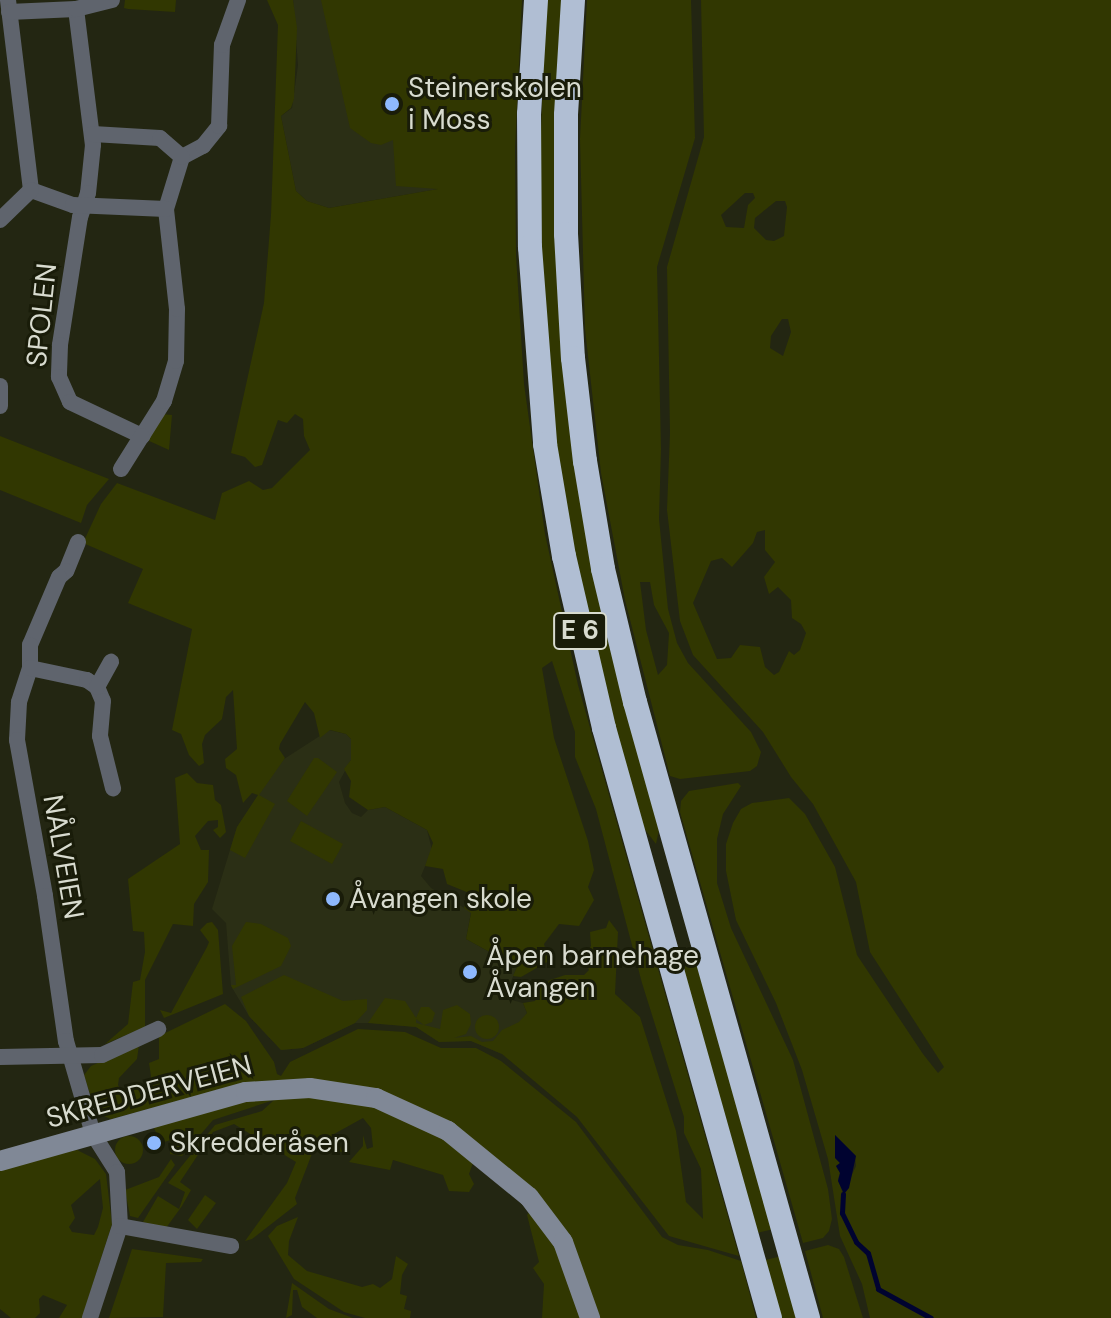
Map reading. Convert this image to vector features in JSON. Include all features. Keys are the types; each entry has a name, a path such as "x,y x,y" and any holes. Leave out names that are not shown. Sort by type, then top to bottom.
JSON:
{"highway":[{"name":"E 6","path":"536,0 529,114 530,247 545,444 564,556 604,728 770,1318"},
{"name":"E 6","path":"573,0 566,115 566,234 573,358 585,461 603,569 635,702 808,1318"}],"street":[{"path":"31,190 7,51 8,6 76,9 112,0"},
{"path":"121,469 170,386 178,344 175,273 166,209 182,157 203,146 219,126 222,45 238,0"},
{"name":"SPOLEN","path":"76,9 93,134 85,205 60,345 62,387 70,402 142,436"},
{"path":"93,134 160,138 182,157"},
{"path":"31,190 64,203 166,209"},
{"path":"0,220 31,190"},
{"path":"0,386 0,406"},
{"name":"NÅLVEIEN","path":"78,542 66,571 59,577 30,645 30,668 19,702 10,756 45,896 59,1008 70,1057 93,1134 117,1172 120,1226"},
{"path":"97,687 111,662"},
{"path":"30,668 87,680 97,687 103,701 100,736 113,788"},
{"name":"SKREDDERVEIEN","path":"70,1057 102,1055 158,1029"},
{"path":"0,1057 70,1057"},
{"name":"SKREDDERVEIEN","path":"0,1161 204,1102 269,1089 328,1089 394,1105 455,1136 529,1197 563,1242 590,1318"},
{"path":"90,1318 120,1226 231,1246"}],"shaded area":[{"name":"Steinerskolen i Moss","path":"293,0 497,0 444,188 329,208 307,201 296,191 281,116 292,108 298,65"},
{"name":"Åvangen skole","path":"329,730 346,734 351,739 351,760 339,782 345,803 352,813 361,817 368,810 385,807 427,830 432,850 421,876 431,888 471,912 466,939 517,967 504,998 523,1003 527,1013 502,1054 471,1041 439,1042 416,1027 371,1023 355,1023 303,1048 281,1050 249,1016 231,986 226,923 212,909 237,827 281,761"}],"green space":[{"path":"125,0 176,0 175,12 128,9 124,8"},
{"path":"267,0 293,0 297,28 294,99 291,108 281,116 296,191 307,201 329,208 438,189 396,186 393,140 381,145 371,143 350,128 321,0 522,0 515,148 516,255 524,384 545,534 578,685 739,1256 669,1236 577,1117 502,1054 471,1041 439,1042 416,1027 368,1023 385,998 405,1001 416,1018 421,1007 429,1007 435,1013 432,1022 424,1025 440,1029 443,1010 457,1005 470,1014 471,1024 466,1034 454,1038 471,1036 482,1042 493,1041 502,1030 519,1022 527,1013 523,1003 535,1001 540,988 550,980 565,975 584,975 589,970 584,958 591,946 590,932 606,928 609,920 618,932 615,994 640,1017 676,1131 686,1202 703,1219 701,1169 684,1133 684,1117 642,983 596,809 575,757 575,732 552,661 542,668 554,738 588,841 594,870 588,887 594,900 579,926 559,924 544,944 549,961 521,977 513,976 517,967 466,939 471,913 464,908 469,893 447,884 443,869 425,866 433,843 427,830 385,807 368,810 349,797 351,781 344,769 351,760 351,739 346,734 330,730 320,738 314,713 305,702 280,744 279,749 285,758 259,795 275,804 245,858 230,850 237,827 258,795 252,793 243,803 236,775 226,768 225,759 237,749 233,690 226,697 222,719 205,735 202,744 204,763 199,766 189,755 181,734 172,730 192,629 128,603 143,569 83,543 101,504 117,483 215,520 222,493 249,481 263,490 272,488 310,450 304,436 303,419 295,414 287,423 278,420 262,465 255,467 245,457 231,453 264,303 271,215 278,25"},
{"path":"546,0 563,0 559,318 659,830 656,844 643,827 629,783 575,562 553,422 538,209"},
{"path":"587,0 691,0 695,138 657,267 661,449 659,519 668,609 677,643 688,663 751,732 761,752 757,766 750,771 680,779 670,776 625,600 601,473 585,329 580,139","holes":["640,582 650,582 654,605 669,633 667,665 658,675 646,630"]},
{"path":"701,0 1111,0 1111,1318 870,1318 862,1284 840,1236 828,1159 802,1070 776,1003 736,920 726,871 726,844 741,809 752,803 789,798 805,814 835,867 857,955 923,1054 938,1073 944,1067 870,952 856,882 813,804 791,777 763,732 693,655 680,621 667,510 670,433 667,267 704,137","holes":["745,193 753,193 755,198 748,205 744,228 726,227 721,215","776,201 785,201 784,236 774,241 766,240 754,228 755,218","782,319 788,319 791,332 783,356 770,348 771,336","765,530 765,550 775,562 764,577 769,594 778,587 791,600 792,618 801,624 806,633 800,650 794,655 789,651 779,672 774,675 765,667 760,647 740,645 731,658 717,659 693,603 711,561 722,558 732,567 753,543 757,532","835,1135 855,1155 856,1166 843,1194 836,1166 840,1163 835,1157"]},
{"path":"162,414 172,415 169,450 147,440"},
{"path":"0,436 109,479 87,505 81,523 0,490"},
{"path":"314,758 337,772 307,816 287,801"},
{"path":"187,773 197,783 213,785 226,832 220,838 213,830 218,827 218,820 208,821 195,836 201,850 209,850 208,882 194,904 193,926 173,924 145,980 145,1027 105,1044 128,1024 133,982 140,980 145,952 144,932 133,931 128,879 180,844 175,778"},
{"path":"738,783 741,786 723,814 717,839 717,883 731,928 793,1060 828,1189 832,1219 829,1231 823,1238 803,1243 680,812 681,801 689,791"},
{"path":"301,821 343,844 332,864 290,841"},
{"path":"212,922 218,930 223,994 164,1018 160,1010 171,1013 207,947 209,942 200,930"},
{"path":"246,922 261,924 288,938 291,946 281,966 233,989 231,985 236,985 232,946"},
{"path":"686,953 696,961 774,1229 757,1233 684,976"},
{"path":"284,975 343,1001 367,999 367,1010 355,1023 303,1048 281,1050 249,1016 241,997"},
{"path":"225,1004 246,1021 281,1076 290,1062 358,1029 405,1032 441,1048 476,1048 501,1061 576,1122 662,1237 678,1245 708,1250 741,1261 756,1318 596,1318 539,1199 361,1087 315,1079 226,1088 111,1119 96,1113 84,1075 91,1066 139,1045 137,1059 119,1078 118,1085 121,1090 148,1087 151,1076 149,1063 159,1059 159,1036"},
{"path":"487,1015 495,1019 499,1027 495,1035 487,1039 479,1035 475,1027 479,1019"},
{"path":"338,1096 422,1123 473,1163 469,1174 474,1184 469,1192 449,1191 443,1175 393,1160 390,1170 349,1162 363,1146 363,1135 367,1149 373,1147 371,1128 363,1118 334,1134 343,1153 332,1147 319,1146 313,1151 295,1198 297,1204 252,1239 245,1241 287,1183 296,1162 234,1124 213,1132 180,1182 191,1190 182,1206 166,1228 143,1222 158,1196 179,1209 185,1192 168,1183 215,1125 262,1111 274,1100 213,1120 182,1156 170,1154 171,1140 161,1143 153,1126 245,1099"},
{"path":"129,1136 139,1140 143,1150 139,1160 129,1164 119,1160 115,1150 119,1140"},
{"path":"77,1150 95,1159 106,1174 112,1224 82,1318 59,1318 67,1305 43,1295 39,1299 40,1313 35,1318 11,1318 0,1309 0,1167","holes":["100,1179 103,1208 94,1235 72,1232 69,1227 75,1218 71,1205"]},
{"path":"171,1159 175,1165 138,1218 130,1216 125,1190 159,1177"},
{"path":"205,1195 216,1203 197,1229 188,1220"},
{"path":"529,1212 553,1235 584,1318 542,1318 544,1284 533,1268 539,1262 527,1215"},
{"path":"298,1217 289,1241 288,1255 307,1271 362,1287 373,1284 380,1288 392,1279 396,1256 408,1264 402,1275 400,1294 407,1296 404,1309 411,1311 410,1318 365,1318 344,1312 294,1279 268,1236 277,1226"},
{"path":"828,1245 839,1249 844,1257 863,1318 823,1318 805,1251"},
{"path":"132,1249 203,1259 201,1262 166,1263 163,1317 109,1318"},
{"path":"782,1256 798,1318 780,1318 765,1260"},
{"path":"292,1283 329,1309 353,1318 317,1318 302,1307 297,1290 293,1290 292,1315 286,1318"}],"water":[{"path":"835,1135 856,1156 849,1188 844,1194 838,1181 840,1173 836,1166 840,1163 835,1158"}],"waterway":[{"path":"843,1194 842,1213 856,1242 868,1253 878,1289 931,1318"}],"place":[{"name":"Steinerskolen i Moss","path":"392,104"},
{"name":"Åvangen skole","path":"333,899"},
{"name":"Åpen barnehage Åvangen","path":"470,972"},
{"name":"Skredderåsen","path":"154,1143"}]}
